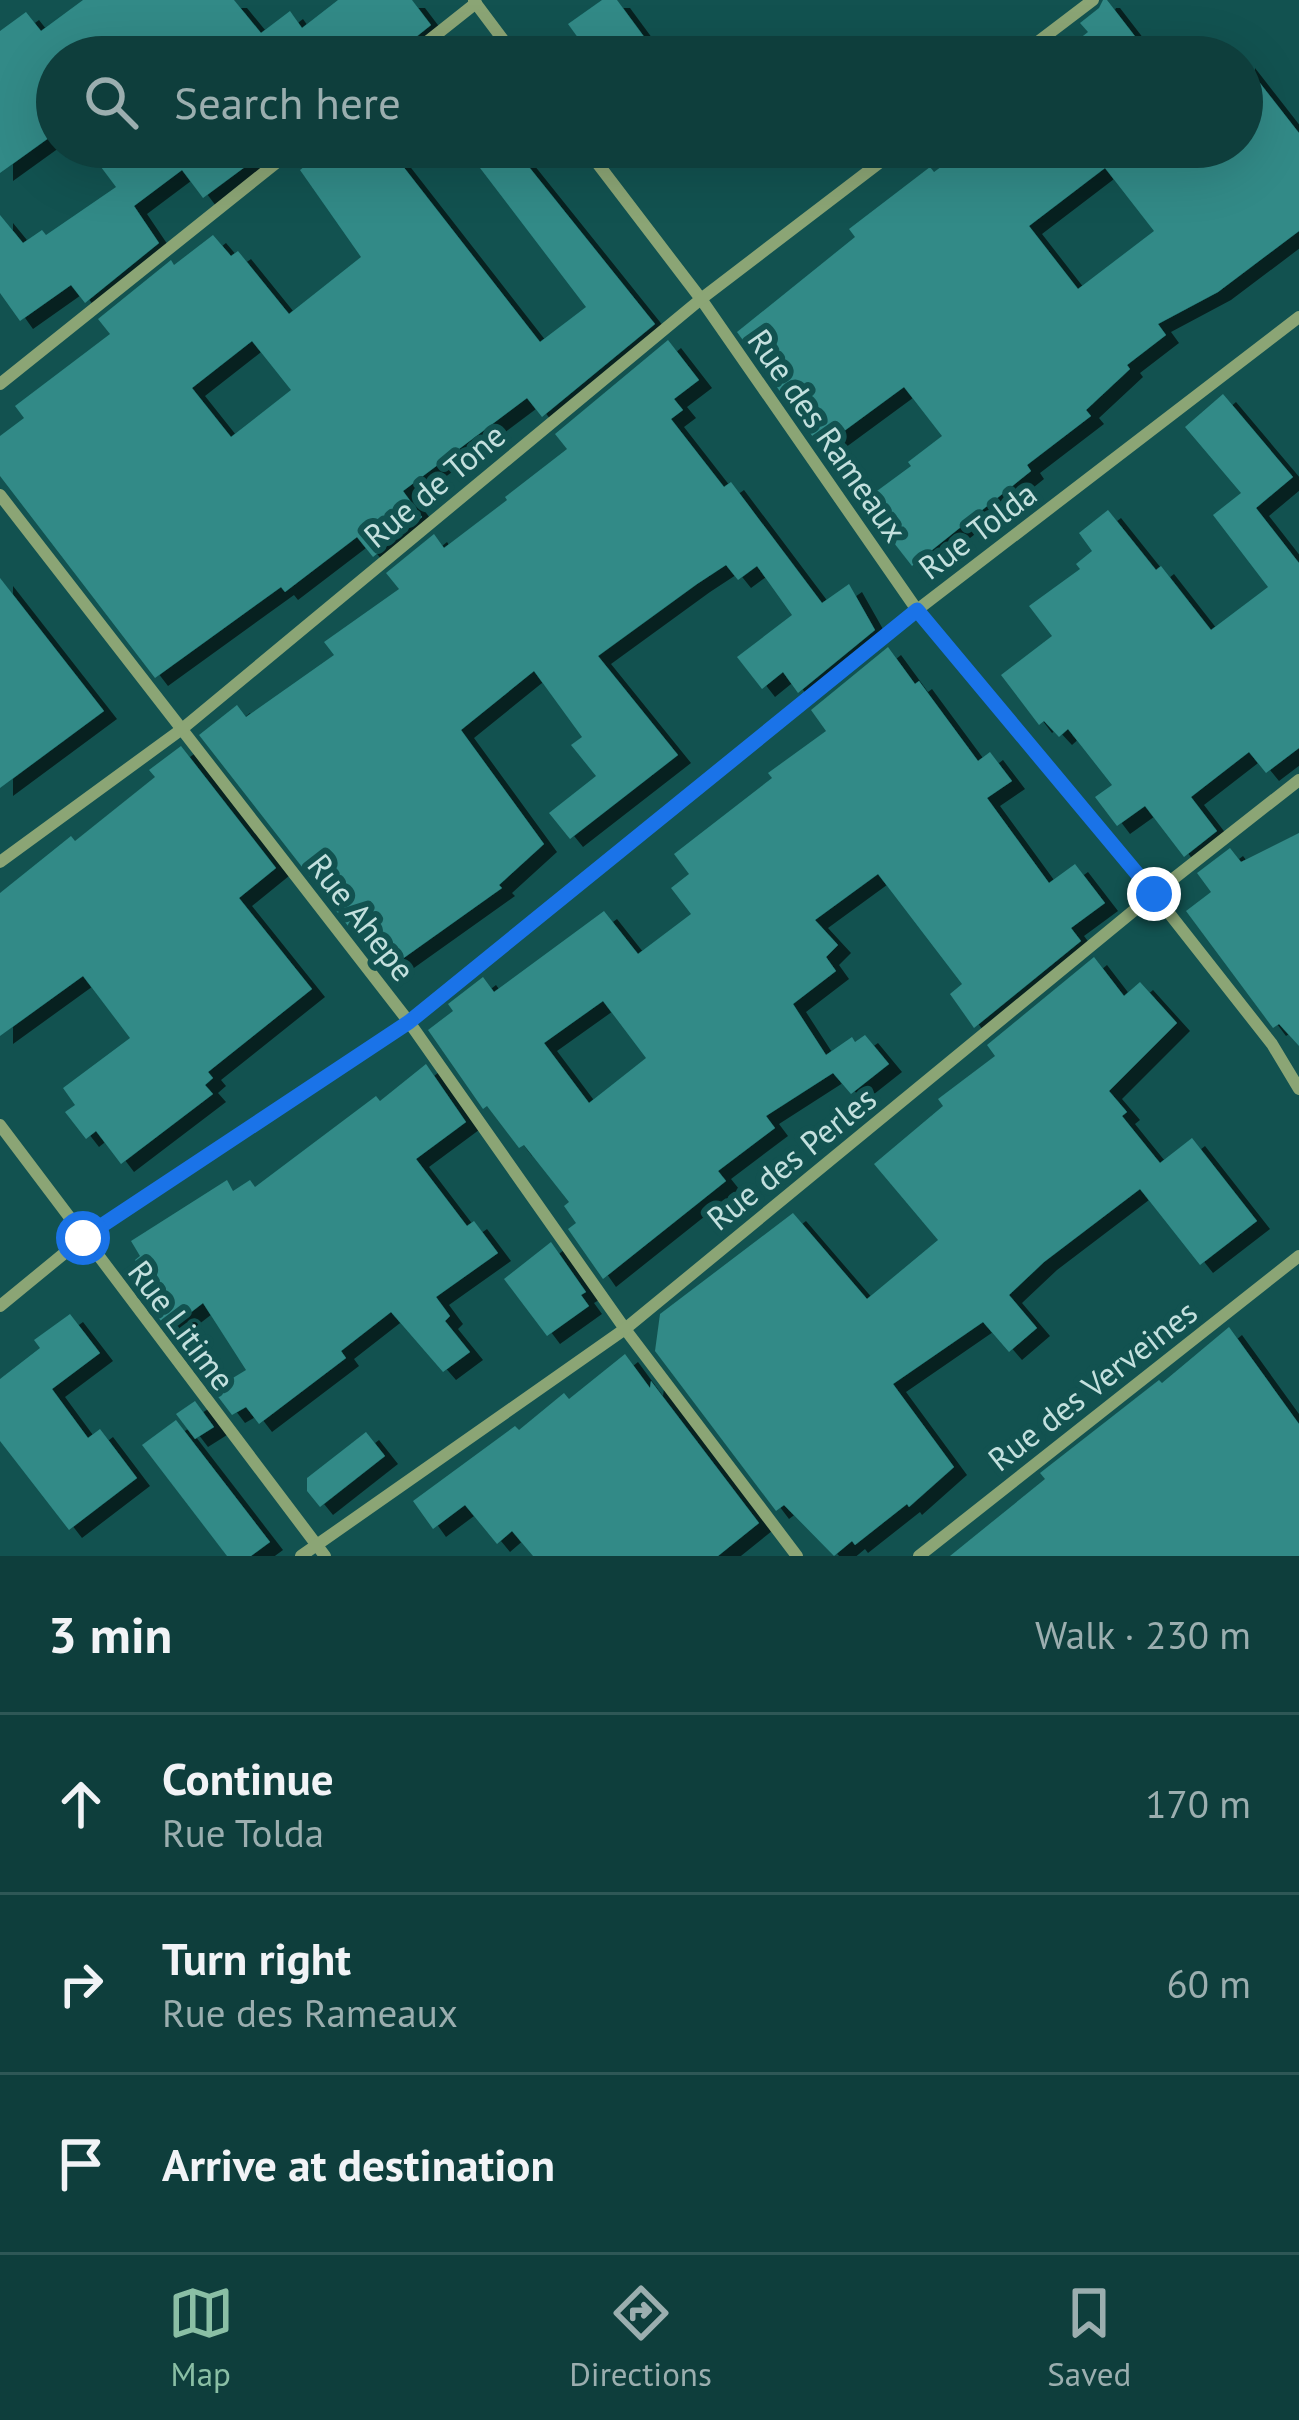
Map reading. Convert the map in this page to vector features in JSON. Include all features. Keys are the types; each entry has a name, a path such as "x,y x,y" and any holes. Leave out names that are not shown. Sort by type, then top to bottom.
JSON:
{"street":[{"path":"1046,36 1093,0"},
{"path":"433,36 474,2 501,36"},
{"path":"0,384 270,168"},
{"name":"Rue des Rameaux","path":"601,168 700,299 917,610 1154,894 1272,1044 1299,1089"},
{"name":"Rue de Tone","path":"0,862 182,729 700,299 872,168"},
{"name":"Rue Tolda","path":"0,1306 83,1238 409,1022 917,610 1299,317"},
{"name":"Rue Ahepe","path":"0,495 409,1022 625,1329 797,1556"},
{"name":"Rue des Perles","path":"301,1556 320,1550 625,1329 1299,780"},
{"name":"Rue Litime","path":"0,1125 320,1550"},
{"name":"Rue des Verveines","path":"919,1556 1299,1256"}],"building":[{"path":"83,0 234,0 261,33 290,11 302,28 338,0 412,0 431,25 417,36 36,36 36,147 0,173 0,31 26,12 41,31"},
{"path":"602,0 617,0 644,36 577,36 568,24"},
{"path":"1107,0 1135,36 1083,36 1088,32 1080,23"},
{"path":"1263,87 1299,133 1299,231 1218,292 1158,324 1166,335 1127,365 1130,369 1086,410 1091,416 1027,465 1031,471 912,566 862,502 942,436 904,387 821,448 737,332 855,237 849,229 929,168 934,172 939,168 1105,168 1263,168","holes":["1105,168 1154,231 1078,289 1029,226"]},
{"path":"102,168 244,168 203,198 182,170 134,206 159,243 85,303 71,285 20,321 0,293 0,215 23,243 42,230 46,235 116,187"},
{"path":"303,168 404,168 540,342 586,307 480,168 530,168 655,324 542,417 527,398 403,491 422,517 373,557 357,537 285,592 281,587 155,678 0,476 0,436 24,418 15,406 110,334 98,319 171,260 174,265 213,235 231,256 238,251 289,314 361,257","holes":["252,341 291,390 231,437 192,388"]},
{"path":"668,340 699,380 674,399 683,410 671,419 724,487 731,482 822,603 849,584 875,630 798,693 783,672 762,689 737,657 792,615 757,566 738,580 726,565 697,584 598,656 678,755 570,839 549,813 596,776 571,745 582,737 534,671 461,730 544,844 499,885 502,888 384,972 199,735 237,705 246,717 334,655 324,642 399,589 386,573 434,534 444,548 507,500 567,449 555,434"},
{"path":"1223,394 1293,477 1256,508 1299,563 1299,748 1266,773 1249,752 1191,797 1217,831 1184,857 1145,806 1117,826 1095,797 1112,785 1068,729 1059,737 1044,721 1039,725 1001,675 1052,636 1029,606 1080,569 1076,564 1092,551 1079,533 1108,510 1156,570 1161,566 1211,630 1268,587 1213,515 1241,493 1185,427"},
{"path":"0,578 104,711 0,788"},
{"path":"888,647 978,761 990,752 1012,781 987,798 1049,883 1075,864 1105,903 1071,928 1081,941 974,1028 950,994 962,984 878,874 815,920 838,945 826,957 836,971 793,1004 826,1055 852,1037 855,1042 865,1035 889,1064 851,1094 833,1073 766,1116 775,1128 718,1171 726,1181 603,1279 568,1229 576,1223 564,1206 569,1202 524,1145 519,1148 487,1106 483,1109 428,1030 453,1011 448,1004 483,977 494,992 604,911 638,954 691,914 671,888 689,874 674,854 772,778 768,773 826,731 811,710","holes":["603,1001 646,1058 589,1103 544,1043"]},
{"path":"181,746 276,868 239,898 312,989 208,1072 213,1078 205,1085 213,1094 121,1164 96,1131 86,1139 65,1112 75,1105 63,1088 130,1038 83,976 0,1036 0,893 155,777 149,770"},
{"path":"1299,833 1299,1046 1279,1024 1273,1028 1186,911 1211,892 1197,873 1230,848 1241,862"},
{"path":"1094,957 1124,996 1140,982 1177,1023 1109,1091 1127,1112 1122,1116 1160,1163 1192,1138 1257,1221 1200,1265 1140,1189 1044,1262 1009,1295 1037,1328 1009,1352 983,1322 893,1384 954,1467 909,1507 907,1504 834,1556 784,1505 776,1511 655,1351 660,1314 793,1213 867,1299 938,1240 874,1164 943,1106 938,1099 995,1056 987,1045"},
{"path":"426,1064 466,1122 416,1159 467,1226 474,1221 498,1253 436,1297 450,1316 445,1321 470,1352 443,1372 391,1312 341,1351 346,1358 259,1424 246,1407 232,1415 213,1390 246,1370 203,1303 168,1330 144,1299 155,1290 135,1260 140,1256 131,1241 227,1180 233,1191 250,1180 255,1187"},
{"path":"551,1242 586,1292 581,1295 589,1306 547,1336 504,1279"},
{"path":"70,1314 100,1353 52,1389 88,1438 100,1429 137,1478 69,1530 0,1441 0,1379 40,1348 34,1340"},
{"path":"1229,1327 1299,1424 1299,1556 950,1556 1045,1479 1040,1473"},
{"path":"625,1354 759,1523 718,1556 533,1556 512,1531 497,1544 465,1505 433,1529 413,1501 515,1426 519,1430 564,1393 569,1399"},
{"path":"195,1401 214,1427 195,1439 176,1414"},
{"path":"176,1420 270,1542 251,1556 227,1556 142,1445"},
{"path":"366,1432 385,1456 320,1507 307,1491 307,1478"}],"route":[{"path":"83,1238 409,1022 917,610 1154,894"}]}
